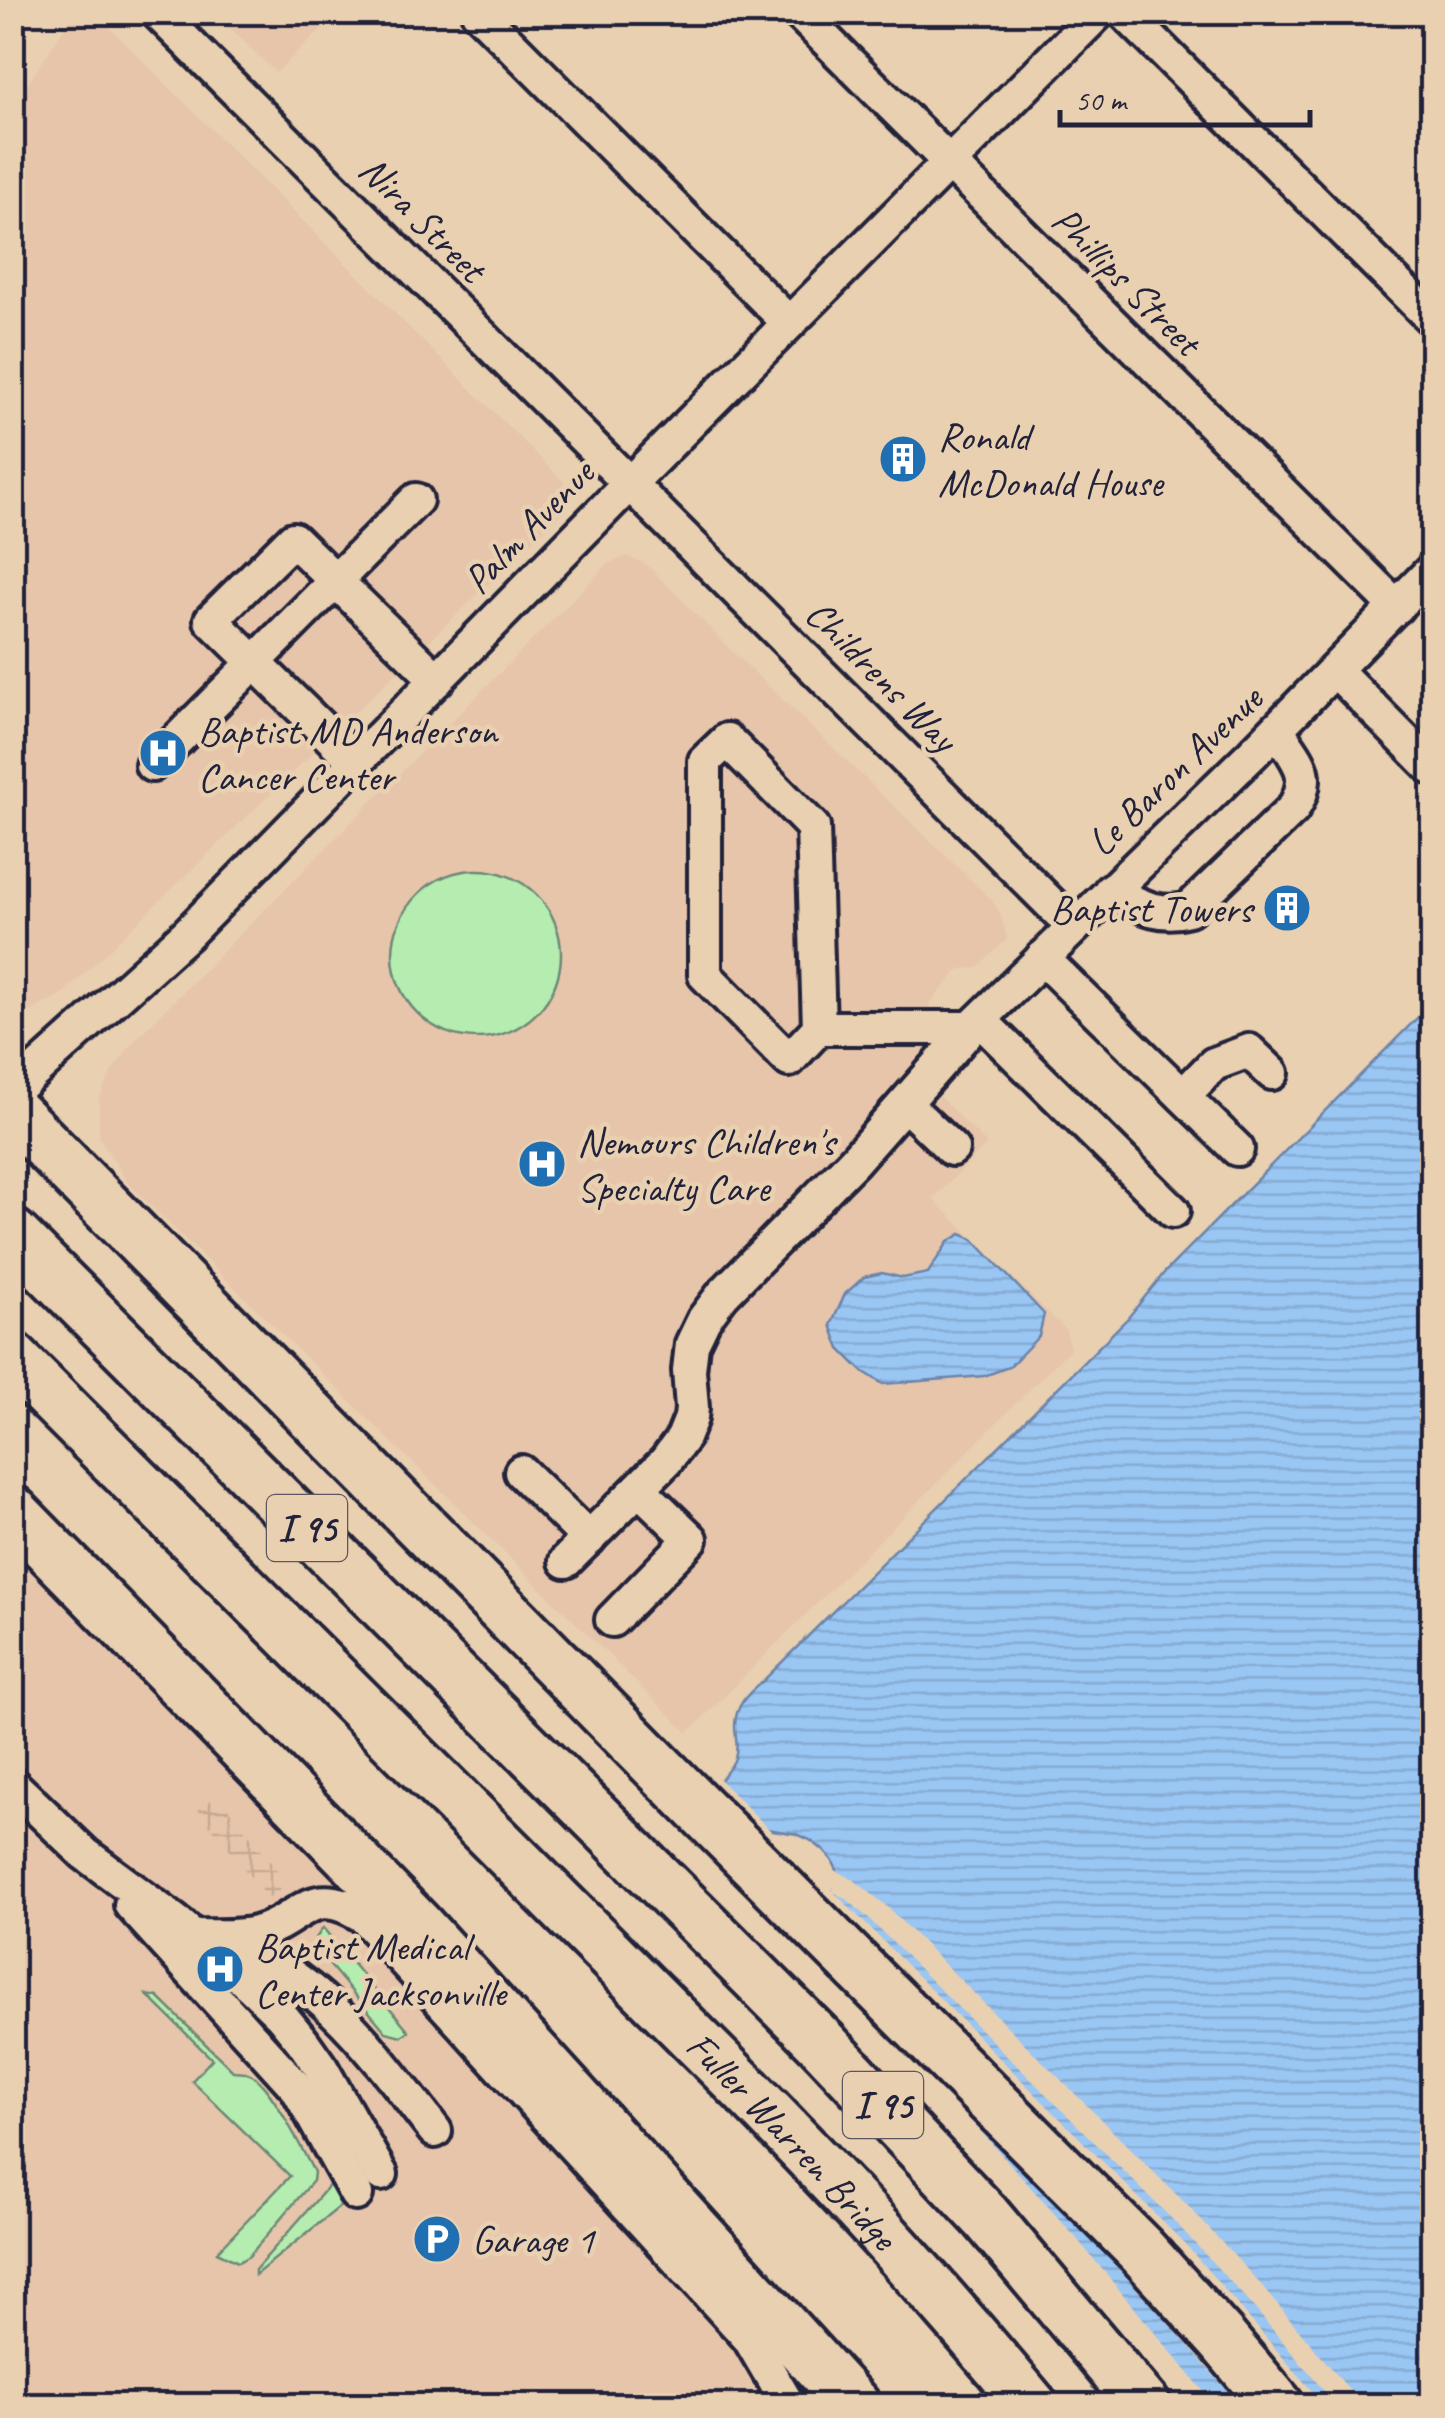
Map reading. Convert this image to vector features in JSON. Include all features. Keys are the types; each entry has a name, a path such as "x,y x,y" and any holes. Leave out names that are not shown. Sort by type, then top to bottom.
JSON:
{"highway":[{"path":"12,1111 657,1766 1141,2250 1278,2406"},
{"name":"I 95","path":"12,1234 904,2128 986,2217 1145,2406"},
{"name":"Fuller Warren Bridge","path":"12,1358 831,2177 1032,2406"},
{"path":"12,1511 458,1970 855,2406"}],"street":[{"name":"Nira Street","path":"157,12 630,483"},
{"path":"478,12 790,323"},
{"name":"Phillips Street","path":"798,12 1397,607"},
{"name":"Palm Avenue","path":"12,1092 186,935 1098,12"},
{"path":"1124,12 1432,319"},
{"name":"Childrens Way","path":"630,483 1074,927"},
{"path":"152,765 416,500"},
{"path":"356,762 211,620 293,539 437,680"},
{"name":"Le Baron Avenue","path":"521,1472 578,1550 676,1450 691,1418 690,1356 697,1331 733,1283 853,1162 975,1024 1278,729 1432,570"},
{"path":"1335,670 1432,768"},
{"path":"1110,891 1166,914 1189,908 1294,809 1304,782 1300,767 1278,729"},
{"path":"818,1028 813,827 727,740 705,761 705,975 790,1060 818,1028 975,1024 1173,1211"},
{"path":"1042,958 1237,1149"},
{"path":"1183,1096 1214,1064 1249,1051 1272,1073"},
{"path":"905,1104 952,1149"},
{"path":"612,1620 691,1539 639,1488"},
{"path":"12,1784 85,1854 298,2088 369,2184 322,2069 303,2042 267,2001 194,1936 85,1854"},
{"path":"194,1936 254,1934 307,1906 325,1902 363,1916 749,2338 789,2406"},
{"path":"194,1936 255,1952 296,1978 383,2065 435,2132"}],"shaded area":[{"name":"Baptist MD Anderson Cancer Center","path":"74,13 95,13 564,482 564,496 563,512 64,993 13,1021 12,108"},
{"path":"215,13 339,13 276,73"},
{"name":"Nemours Children's Specialty Care","path":"626,556 654,572 992,900 1001,915 1007,939 977,968 960,969 930,1003 924,1059 913,1071 987,1144 933,1199 1066,1330 1070,1349 688,1733 128,1183 99,1137 99,1099 112,1071 133,1042 608,564"},
{"name":"Baptist Medical Center Jacksonville","path":"12,1544 476,1954 483,1954 725,2224 843,2405 13,2405"},
{"path":"218,1795 288,1884 268,1899 198,1810"}],"green space":[{"path":"477,870 509,876 537,894 555,922 561,954 555,986 537,1014 509,1032 477,1038 445,1032 417,1014 399,986 393,954 399,922 417,894 445,876"},
{"path":"323,1928 409,2031 401,2036 386,2032 316,1949 314,1941"},
{"path":"147,1995 158,1997 233,2071 246,2072 257,2079 285,2118 314,2172 313,2181 249,2256 238,2262 217,2252 290,2176 192,2081 212,2059"},
{"path":"334,2180 343,2204 255,2275 255,2270"}],"water":[{"path":"1432,1003 1432,2405 995,2405 832,1897 837,1870 810,1840 755,1827 717,1784 735,1758 738,1711 749,1694 1127,1319 1164,1273"},
{"path":"961,1234 973,1239 1044,1314 1039,1336 1009,1367 984,1376 883,1384 861,1370 840,1349 831,1325 845,1294 864,1277 882,1273 903,1278 928,1273 948,1242"}],"pier":[{"path":"716,1776 777,1837 754,1831 711,1793"},
{"path":"835,1870 883,1903 1188,2206 1264,2288 1362,2405 1336,2405 1176,2223 869,1919 834,1892 1186,2245 1324,2405 1240,2405 1059,2203 934,2079 1077,2239 1216,2406 990,2406 788,1958 788,1928 820,1903 830,1889 833,1891"}],"place":[{"name":"Ronald McDonald House","path":"903,459"},
{"name":"Baptist MD Anderson Cancer Center","path":"163,753"},
{"name":"Baptist Towers","path":"1287,908"},
{"name":"Nemours Children's Specialty Care","path":"542,1164"},
{"name":"Baptist Medical Center Jacksonville","path":"220,1969"},
{"name":"Garage 1","path":"437,2239"}]}
